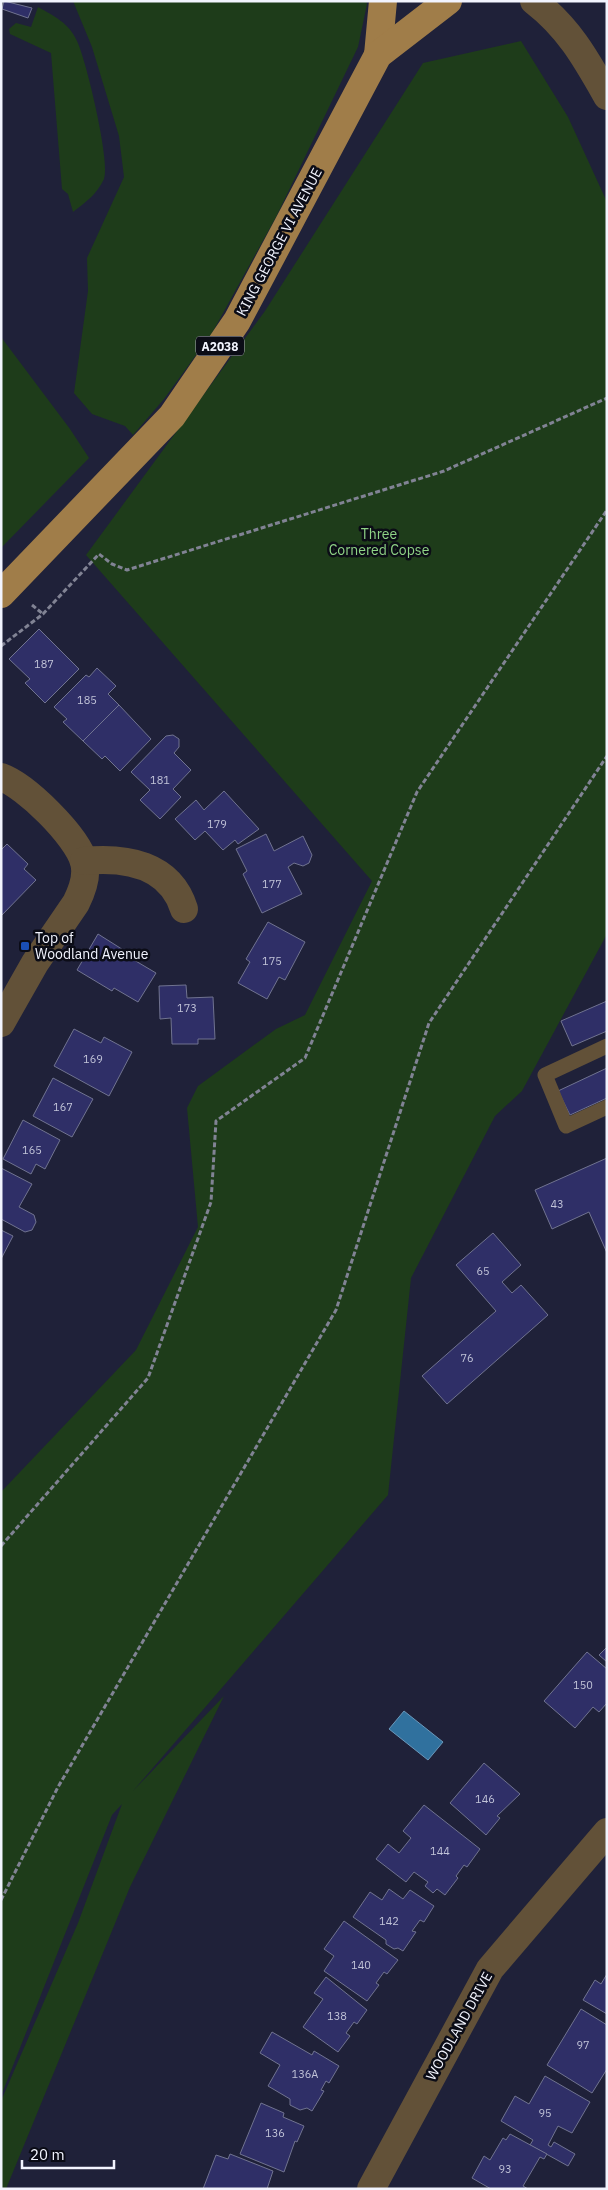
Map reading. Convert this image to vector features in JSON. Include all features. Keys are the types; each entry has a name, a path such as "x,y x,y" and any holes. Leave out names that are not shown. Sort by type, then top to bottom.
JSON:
{"main road":[{"name":"KING GEORGE VI AVENUE","path":"1,594 172,416 236,321 378,55 383,1"},
{"name":"KING GEORGE VI AVENUE","path":"378,55 448,1"}],"street":[{"path":"534,1 548,12 577,44 607,96"},
{"path":"1,777 22,788 44,808 63,828 84,861 84,882 76,903 35,963 1,1023"},
{"path":"84,861 117,860 146,867 165,877 180,894 184,910"},
{"name":"WOODLAND DRIVE","path":"371,2189 490,1969 607,1832"}],"lane":[{"path":"607,1046 545,1075 566,1126 607,1107"}],"path":[{"path":"1,646 43,614 99,554 112,564 127,570 444,471 607,398"},
{"path":"1,1546 148,1378 211,1202 216,1121 305,1058 417,792 607,510"},
{"path":"1,1900 58,1786 336,1310 429,1023 607,756"}],"green space":[{"path":"73,1 366,1 367,4 358,47 276,217 212,333 164,399 133,435 125,426 92,414 74,393 88,291 87,258 124,177 119,136 92,47"},
{"path":"38,7 70,29 77,41 101,133 104,154 104,179 95,193 73,212 68,194 62,189 51,53 10,34 9,29 16,23 31,27"},
{"name":"Three Cornered Copse","path":"521,41 568,117 607,202 607,934 522,1091 495,1116 411,1278 388,1495 133,1791 224,1696 130,1887 6,2189 1,2189 1,2101 78,1923 122,1804 112,1815 1,2096 1,1492 136,1350 198,1227 187,1108 198,1086 276,1029 305,1015 372,881 86,555 265,311 423,63"},
{"path":"1,337 70,429 89,458 1,548"}],"water":[{"path":"404,1711 443,1742 428,1760 389,1729"}],"building":[{"path":"4,1 32,8 28,18 2,9"},
{"path":"39,629 79,669 45,703 25,683 30,679 9,659"},
{"path":"97,668 116,686 108,694 119,705 83,741 63,722 67,719 54,707 86,675 89,677"},
{"path":"119,705 151,739 120,771 105,756 102,759 83,741"},
{"path":"173,735 179,739 179,747 174,753 191,770 173,789 181,797 160,819 140,800 150,790 131,772 166,736"},
{"path":"224,791 259,829 238,844 235,840 223,850 205,831 195,840 175,819 196,800 204,810"},
{"path":"266,834 274,851 303,836 312,855 309,863 303,866 294,863 288,867 302,894 262,913 243,874 247,871 236,849"},
{"path":"7,844 28,864 24,869 36,880 1,916 1,850"},
{"path":"268,922 305,942 285,980 279,977 267,999 238,983 250,962 246,959"},
{"path":"98,934 156,973 138,1002 114,988 112,991 77,970"},
{"path":"186,985 187,998 213,997 215,1039 198,1039 198,1044 172,1044 171,1018 160,1019 159,986"},
{"path":"607,1001 607,1031 572,1046 561,1021"},
{"path":"74,1029 101,1043 104,1037 132,1052 109,1096 54,1066"},
{"path":"607,1068 607,1098 570,1115 558,1091"},
{"path":"53,1078 93,1099 72,1137 33,1116"},
{"path":"23,1120 60,1140 45,1169 36,1164 31,1174 3,1159"},
{"path":"607,1158 607,1253 589,1212 552,1229 535,1190"},
{"path":"1,1168 32,1184 19,1207 34,1215 36,1222 32,1230 25,1232 1,1219"},
{"path":"1,1230 13,1236 1,1259"},
{"path":"493,1233 521,1265 502,1282 512,1293 521,1285 548,1315 447,1404 422,1376 496,1311 456,1265"},
{"path":"607,1647 607,1662 599,1655"},
{"path":"587,1652 607,1669 607,1703 599,1712 593,1707 575,1728 544,1701"},
{"path":"484,1763 520,1794 497,1816 500,1818 486,1835 450,1803"},
{"path":"424,1805 480,1849 467,1867 464,1865 456,1876 458,1878 445,1895 437,1889 433,1893 425,1886 428,1882 414,1872 406,1882 376,1859 388,1844 399,1853 411,1838 403,1831"},
{"path":"389,1889 403,1899 410,1890 434,1906 424,1922 420,1920 412,1931 416,1932 403,1951 398,1948 394,1949 386,1944 386,1940 353,1917 370,1892 382,1900"},
{"path":"344,1921 398,1960 387,1974 384,1972 376,1983 379,1985 367,2001 324,1971 334,1956 324,1949"},
{"path":"607,1974 607,2014 583,2000 595,1980 601,1984"},
{"path":"326,1977 367,2010 357,2024 354,2022 346,2033 350,2036 338,2052 303,2027 323,1999 314,1993"},
{"path":"581,2009 607,2025 607,2069 592,2093 547,2065"},
{"path":"272,2032 312,2055 314,2051 339,2066 329,2083 326,2081 321,2090 324,2091 312,2111 307,2108 300,2110 290,2105 290,2099 268,2086 280,2065 260,2053"},
{"path":"545,2076 590,2102 572,2133 558,2126 548,2145 551,2147 554,2142 575,2154 568,2166 530,2145 533,2140 501,2121 515,2096 529,2104"},
{"path":"261,2103 284,2113 283,2117 304,2126 297,2142 295,2141 284,2172 240,2154"},
{"path":"510,2134 547,2154 544,2159 540,2157 523,2186 528,2189 491,2189 472,2178 484,2156 490,2160 503,2138 506,2140"},
{"path":"230,2154 273,2171 267,2189 203,2189 216,2155 228,2159"}],"place":[{"name":"Top of Woodland Avenue","path":"25,946"}]}
